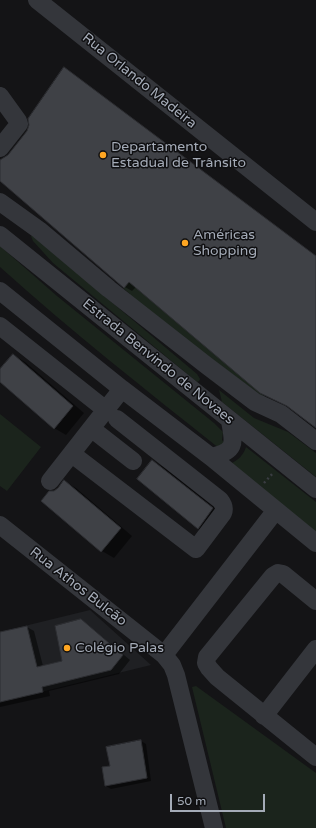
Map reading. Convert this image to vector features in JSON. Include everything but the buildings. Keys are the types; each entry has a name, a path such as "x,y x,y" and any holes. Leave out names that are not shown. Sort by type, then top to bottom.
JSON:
{"street":[{"name":"Rua Orlando Madeira","path":"37,0 316,222"},
{"path":"0,96 19,124 1,150"},
{"path":"0,202 39,230 109,289 206,365 255,402 281,414 316,441"},
{"path":"6,240 39,230"},
{"name":"Estrada Benvindo de Novaes","path":"6,240 316,489"},
{"path":"0,291 128,393 211,456 316,543"},
{"path":"2,331 220,500 223,504 223,513 196,549 72,454"},
{"path":"206,365 209,402"},
{"path":"50,481 72,454 97,433 128,393"},
{"path":"211,456 224,454 229,450 232,444 233,436 230,421"},
{"path":"97,433 133,461"},
{"path":"164,655 276,510"},
{"name":"Rua Athos Bulcão","path":"0,525 164,655 172,665 176,675 214,828"},
{"path":"316,601 283,574 278,573 273,576 207,658 206,663 213,673 316,757"},
{"path":"264,716 316,649"}],"shaded area":[{"path":"31,236 33,236 197,374 200,379 199,381 197,382 53,263 33,241"},
{"path":"0,246 57,296 214,423 223,432 222,440 227,446 220,449 109,360 27,291 0,267"},
{"path":"129,282 282,411 128,297 130,294 123,288"},
{"path":"219,390 254,418 288,432 316,453 316,477 222,402"},
{"path":"0,414 41,447 7,491 0,486"},
{"path":"246,447 316,502 316,533 230,464 240,457"},
{"name":"Colégio Palas","path":"90,610 151,665 0,702 0,632"},
{"path":"196,686 316,773 316,828 226,828 192,687"}],"place":[{"name":"Departamento Estadual de Trânsito","path":"103,155"},
{"name":"Américas Shopping","path":"185,243"},
{"name":"Colégio Palas","path":"67,648"}]}
